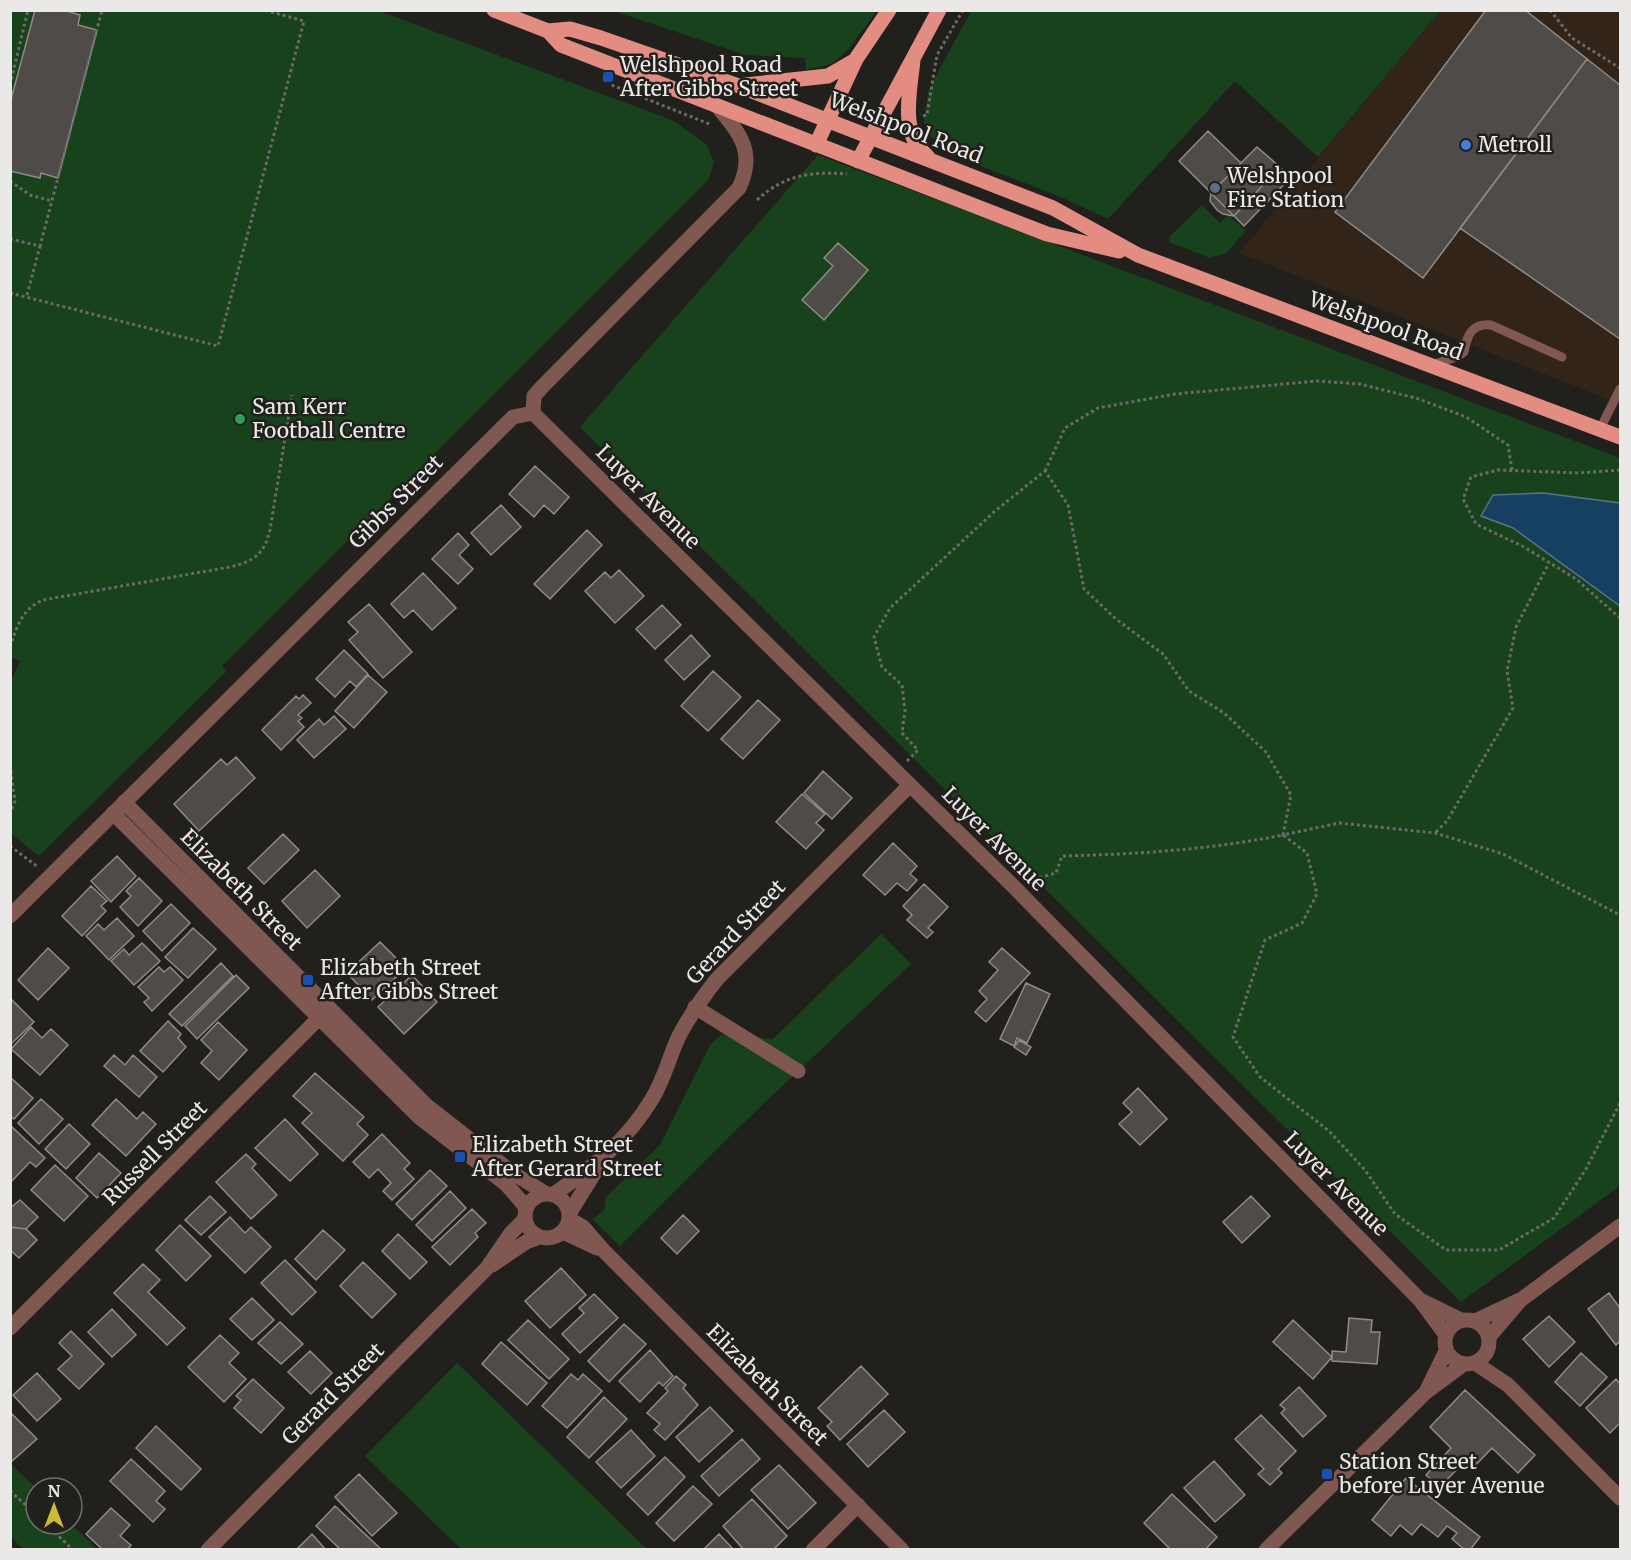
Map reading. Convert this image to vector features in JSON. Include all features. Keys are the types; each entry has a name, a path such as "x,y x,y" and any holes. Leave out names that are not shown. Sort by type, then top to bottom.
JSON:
{"main road":[{"name":"Welshpool Road","path":"494,10 548,31 561,45 1047,234 1138,255 1620,437"},
{"path":"816,145 856,59 889,10"},
{"path":"858,161 939,10"},
{"name":"Welshpool Road","path":"548,31 570,29 580,32 740,86 870,135 1053,208 1138,255"},
{"path":"914,54 908,111 912,137 919,149 931,159"},
{"path":"740,86 828,76 842,70 856,59"}],"street":[{"path":"533,413 534,396 541,388 731,200 746,175 746,148 737,130 718,106"},
{"name":"Luyer Avenue","path":"533,413 1012,885 1420,1300 1446,1335"},
{"name":"Gibbs Street","path":"10,916 513,417 533,413"},
{"name":"Gerard Street","path":"567,1221 603,1160 623,1139 653,1098 678,1038 695,1007 717,979 910,785"},
{"name":"Elizabeth Street","path":"118,808 324,1013 427,1106 513,1173 550,1194"},
{"path":"695,1007 798,1071"},
{"name":"Elizabeth Street","path":"324,1013 418,1117 506,1184 525,1213"},
{"name":"Russell Street","path":"10,1328 324,1013"},
{"name":"Gerard Street","path":"550,1194 603,1160"},
{"path":"550,1194 565,1202 567,1221 552,1237 540,1237 530,1230 525,1213 534,1197 550,1194"},
{"name":"Gerard Street","path":"207,1550 487,1268 525,1213"},
{"name":"Elizabeth Street","path":"567,1221 583,1227 603,1250 902,1550"},
{"path":"1426,1392 1446,1351 1446,1335 1452,1326 1522,1299 1620,1226"},
{"name":"Gerard Street","path":"487,1268 526,1242 540,1237"},
{"path":"1266,1550 1426,1392 1470,1364 1522,1299"},
{"name":"Luyer Avenue","path":"1420,1300 1468,1321"},
{"path":"1468,1321 1481,1324 1508,1385"},
{"path":"1446,1351 1454,1360 1470,1364 1508,1385 1620,1498"},
{"path":"813,1550 858,1505"}],"lane":[{"path":"1431,365 1457,357 1464,352 1467,336 1472,329 1483,324 1491,325 1562,357"},
{"path":"1600,429 1620,388"}],"path":[{"path":"10,85 28,10"},
{"path":"27,295 102,10"},
{"path":"10,293 27,295 218,346 304,21 264,10"},
{"path":"1550,10 1572,38 1620,68"},
{"path":"617,67 609,84 717,128"},
{"path":"10,181 30,195 52,201"},
{"path":"10,239 40,246"},
{"path":"897,772 918,750 902,733 905,711 902,685 882,667 874,637 891,608 995,511 1045,471 1065,428 1098,408 1175,394 1317,381 1360,384 1419,399 1466,417 1508,445 1512,470"},
{"path":"10,648 23,614 32,605 43,600 230,567 248,563 259,556 267,545 292,395"},
{"path":"1620,470 1579,473 1498,470 1471,477 1463,499 1476,524 1576,579 1620,618"},
{"path":"1045,471 1068,505 1084,589 1116,619 1163,654 1188,691 1224,713 1266,752 1291,795 1283,835"},
{"path":"1436,833 1447,821 1513,708 1507,671 1516,627 1549,563"},
{"path":"10,765 15,801 10,813"},
{"path":"1012,885 1056,873 1062,856 1154,854 1223,847 1339,823 1436,833 1503,854 1620,915"},
{"path":"1283,835 1306,853 1317,894 1302,923 1264,940 1233,1036 1260,1077 1329,1131 1358,1162 1395,1214 1446,1250 1499,1250 1554,1218 1586,1169 1620,1103"},
{"path":"10,846 48,876"},
{"path":"10,1491 24,1504"},
{"path":"58,1536 73,1550"}],"shaded area":[{"path":"1440,11 1620,11 1620,404 1239,253"}],"green space":[{"path":"877,10 847,51 831,64 806,70 805,58 745,55 614,11"},
{"name":"Sam Kerr Football Centre","path":"11,11 379,11 672,120 706,144 714,162 709,179 222,666 226,672 39,856 11,834 11,681 20,661 11,658"},
{"path":"971,11 1440,11 1318,157 1235,81 1108,219 1063,198 948,153 930,135 924,123 928,91"},
{"path":"818,155 1620,458 1620,503 1543,493 1493,495 1481,515 1513,528 1620,606 1620,1186 1461,1302 580,427"},
{"path":"1202,205 1220,223 1228,215 1246,231 1226,253 1210,258 1169,242 1170,236"},
{"path":"881,934 911,964 737,1129 620,1246 592,1219 604,1211 606,1197 660,1145 710,1045 722,1034 773,1039"},
{"path":"457,1363 647,1549 461,1549 365,1456"},
{"path":"10,1463 24,1476 24,1536 83,1536 97,1549 23,1549 11,1537"}],"water":[{"path":"1543,493 1620,503 1620,606 1513,528 1481,516 1493,495"}],"building":[{"path":"35,10 63,10 80,15 78,25 97,30 58,178 41,173 40,178 10,171 10,103"},
{"path":"1486,10 1525,10 1587,59 1423,278 1335,212"},
{"path":"1587,59 1620,85 1620,339 1460,228"},
{"path":"1208,131 1241,163 1211,193 1179,161"},
{"path":"1257,147 1280,167 1234,216 1211,193"},
{"path":"1280,167 1291,177 1244,226 1234,216"},
{"path":"1211,193 1234,216 1217,210 1210,201"},
{"path":"838,243 868,270 824,320 802,300 833,266 824,258"},
{"path":"535,466 569,497 554,514 544,505 534,517 509,494"},
{"path":"501,505 521,527 491,555 471,533"},
{"path":"587,530 602,545 550,599 534,584"},
{"path":"458,533 469,545 459,555 473,569 458,584 432,559"},
{"path":"619,570 644,596 615,623 585,591 605,572 611,578"},
{"path":"423,573 456,608 432,630 413,610 404,618 391,604"},
{"path":"369,604 412,652 383,678 349,640 358,632 348,622"},
{"path":"662,605 681,625 655,649 636,629"},
{"path":"691,635 710,656 684,680 665,660"},
{"path":"344,650 368,674 356,687 350,681 335,697 316,679"},
{"path":"713,671 741,697 708,731 681,706"},
{"path":"368,675 387,692 354,728 335,711"},
{"path":"303,695 311,703 298,715 302,718 298,721 304,727 281,750 262,730 296,696 299,699"},
{"path":"758,700 780,720 743,759 721,739"},
{"path":"334,716 346,729 314,758 297,740 319,719 324,725"},
{"path":"236,757 255,778 199,831 174,804 221,759 227,765"},
{"path":"823,771 852,798 832,819 804,793"},
{"path":"802,794 825,814 816,823 824,830 806,849 776,822"},
{"path":"283,834 299,850 264,884 248,868"},
{"path":"893,843 917,866 910,874 917,880 907,891 897,883 885,895 863,875"},
{"path":"117,856 136,876 111,902 91,881"},
{"path":"315,870 340,896 307,928 282,901"},
{"path":"139,878 162,901 138,926 120,907 131,896 126,891"},
{"path":"924,884 948,907 928,928 933,932 927,938 907,920 912,915 903,906"},
{"path":"91,886 107,901 101,906 106,911 82,936 62,916"},
{"path":"171,904 190,923 162,951 143,931"},
{"path":"117,918 134,936 109,960 86,936 98,924 104,930"},
{"path":"193,928 216,949 188,978 165,957"},
{"path":"380,942 406,968 372,1000 347,973"},
{"path":"142,943 160,961 134,985 111,961 124,949 129,955"},
{"path":"48,948 69,968 38,1000 18,980"},
{"path":"1002,948 1030,973 986,1022 975,1012 987,999 979,991 998,970 989,962"},
{"path":"221,963 233,976 182,1026 169,1014"},
{"path":"159,967 164,972 170,967 183,980 152,1011 144,1002 149,998 138,987"},
{"path":"236,975 249,988 197,1039 185,1026"},
{"path":"412,975 437,1002 404,1034 378,1007"},
{"path":"1026,983 1050,994 1027,1043 1017,1038 1014,1046 1000,1039"},
{"path":"10,998 34,1022 11,1044 10,1044"},
{"path":"168,1021 181,1034 178,1038 186,1047 163,1072 140,1051"},
{"path":"218,1022 247,1050 219,1080 201,1063 212,1051 201,1040"},
{"path":"31,1027 42,1038 51,1029 68,1045 40,1075 11,1049"},
{"path":"1019,1040 1031,1047 1026,1055 1014,1047"},
{"path":"114,1055 125,1065 133,1055 157,1077 139,1097 104,1066"},
{"path":"315,1073 364,1117 357,1124 368,1135 343,1161 302,1123 312,1113 293,1096"},
{"path":"10,1077 33,1098 14,1119 10,1116"},
{"path":"1138,1088 1167,1119 1140,1145 1119,1124 1132,1112 1123,1103"},
{"path":"41,1099 63,1119 39,1144 18,1123"},
{"path":"116,1099 137,1119 143,1112 156,1124 126,1156 92,1125"},
{"path":"285,1119 318,1154 290,1181 255,1148"},
{"path":"69,1124 90,1144 66,1169 45,1149"},
{"path":"11,1126 45,1158 36,1167 30,1162 10,1183"},
{"path":"382,1134 410,1163 404,1169 414,1179 392,1200 383,1191 391,1183 378,1169 369,1178 353,1162"},
{"path":"99,1153 121,1173 97,1198 76,1178"},
{"path":"246,1154 256,1164 252,1168 277,1195 251,1219 216,1182"},
{"path":"55,1165 88,1196 64,1221 31,1190"},
{"path":"430,1170 447,1186 412,1220 396,1204"},
{"path":"450,1191 466,1208 432,1241 416,1225"},
{"path":"210,1196 226,1212 201,1235 185,1220"},
{"path":"1251,1196 1270,1216 1242,1243 1223,1222"},
{"path":"20,1200 38,1217 26,1229 10,1227 10,1208"},
{"path":"472,1209 486,1223 475,1233 478,1237 450,1265 432,1247"},
{"path":"683,1215 699,1231 677,1254 661,1238"},
{"path":"230,1217 245,1233 251,1227 271,1247 245,1273 209,1237"},
{"path":"180,1225 211,1256 186,1281 156,1250"},
{"path":"11,1227 26,1229 37,1240 19,1258 10,1250"},
{"path":"323,1230 345,1250 316,1280 295,1259"},
{"path":"398,1234 427,1262 410,1279 382,1251"},
{"path":"285,1260 316,1292 292,1315 261,1283"},
{"path":"363,1262 396,1294 372,1318 340,1286"},
{"path":"143,1264 160,1280 148,1292 185,1328 167,1345 114,1293"},
{"path":"561,1268 586,1295 550,1328 525,1301"},
{"path":"1609,1293 1620,1308 1620,1341 1616,1345 1588,1309"},
{"path":"594,1294 618,1318 580,1353 562,1334 584,1313 579,1308"},
{"path":"252,1298 274,1320 252,1340 230,1319"},
{"path":"112,1309 136,1335 112,1357 88,1332"},
{"path":"1549,1316 1575,1342 1549,1367 1523,1339"},
{"path":"1349,1318 1372,1320 1371,1332 1380,1332 1377,1364 1332,1361 1332,1351 1346,1352"},
{"path":"528,1320 569,1359 549,1379 508,1340"},
{"path":"1293,1320 1332,1357 1313,1379 1273,1342"},
{"path":"280,1322 303,1344 281,1364 258,1343"},
{"path":"624,1324 646,1344 609,1382 588,1361"},
{"path":"71,1331 104,1364 79,1389 58,1369 72,1356 59,1343"},
{"path":"220,1335 239,1353 229,1363 246,1379 224,1402 188,1367"},
{"path":"501,1342 547,1383 527,1405 482,1364"},
{"path":"650,1350 673,1376 663,1386 659,1382 640,1402 619,1381"},
{"path":"310,1351 332,1373 311,1394 288,1372"},
{"path":"1581,1353 1607,1377 1580,1406 1555,1382"},
{"path":"861,1366 888,1394 840,1440 827,1426 832,1422 818,1408"},
{"path":"37,1373 61,1399 37,1421 13,1395"},
{"path":"571,1374 578,1380 583,1374 602,1391 567,1428 542,1406"},
{"path":"676,1376 686,1385 683,1388 698,1405 665,1440 654,1430 660,1424 647,1413 668,1391 665,1388"},
{"path":"253,1379 284,1408 261,1433 234,1408 241,1400 236,1396"},
{"path":"1616,1379 1620,1384 1620,1423 1610,1433 1586,1408"},
{"path":"1299,1387 1326,1416 1303,1437 1281,1413 1285,1409 1280,1405"},
{"path":"1465,1390 1535,1455 1518,1473 1492,1448 1471,1470 1464,1462 1440,1487 1426,1475 1451,1448 1430,1427"},
{"path":"604,1397 627,1419 589,1458 567,1437"},
{"path":"710,1407 733,1431 699,1462 676,1437"},
{"path":"884,1410 905,1432 868,1467 847,1444"},
{"path":"10,1412 37,1439 12,1461 10,1460"},
{"path":"1261,1415 1296,1451 1278,1469 1282,1473 1270,1485 1258,1474 1264,1469 1235,1439"},
{"path":"156,1426 201,1469 181,1490 136,1448"},
{"path":"631,1430 655,1456 621,1488 596,1462"},
{"path":"742,1439 760,1459 719,1496 701,1476"},
{"path":"665,1457 685,1477 648,1515 627,1494"},
{"path":"131,1459 165,1491 156,1501 165,1509 153,1522 110,1481"},
{"path":"1214,1461 1245,1495 1215,1522 1184,1488"},
{"path":"779,1465 816,1503 788,1529 751,1490"},
{"path":"359,1474 397,1513 372,1536 335,1497"},
{"path":"1406,1478 1480,1537 1470,1550 1465,1550 1452,1539 1457,1533 1447,1526 1438,1537 1421,1524 1412,1535 1400,1525 1391,1536 1372,1520"},
{"path":"693,1486 712,1504 674,1541 656,1523"},
{"path":"1172,1494 1217,1537 1205,1550 1171,1550 1144,1523"},
{"path":"752,1499 787,1536 773,1550 744,1550 723,1526"},
{"path":"335,1506 381,1549 341,1550 316,1526"},
{"path":"111,1508 130,1525 120,1536 131,1545 127,1550 103,1550 86,1534"},
{"path":"312,1534 326,1550 296,1550"},
{"path":"719,1534 734,1550 703,1550"}],"place":[{"name":"Welshpool Road After Gibbs Street","path":"608,77"},
{"name":"Metroll","path":"1466,145"},
{"name":"Welshpool Fire Station","path":"1215,188"},
{"name":"Sam Kerr Football Centre","path":"240,419"},
{"name":"Elizabeth Street After Gibbs Street","path":"308,980"},
{"name":"Elizabeth Street After Gerard Street","path":"460,1157"},
{"name":"Station Street before Luyer Avenue","path":"1327,1474"}]}
